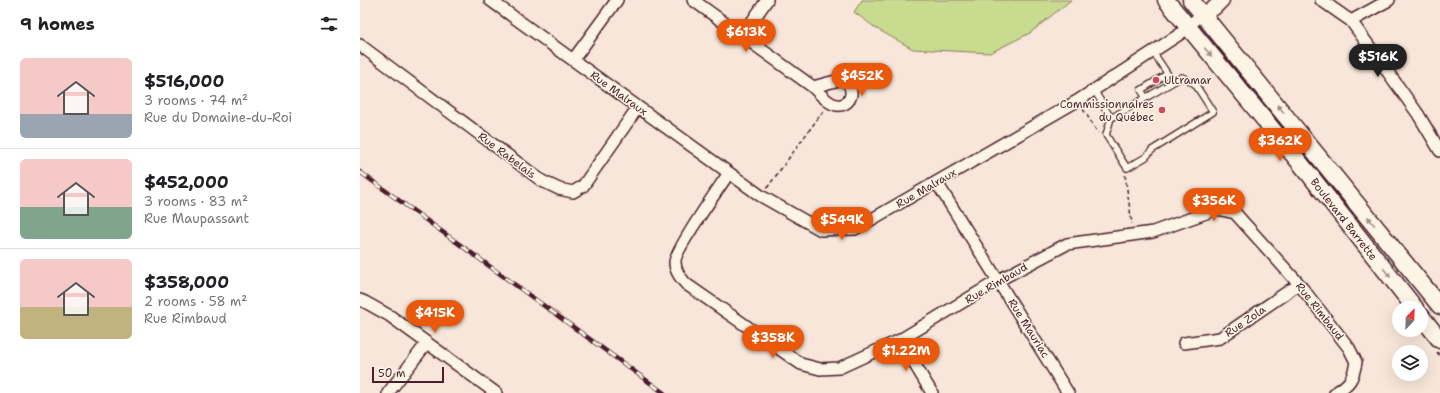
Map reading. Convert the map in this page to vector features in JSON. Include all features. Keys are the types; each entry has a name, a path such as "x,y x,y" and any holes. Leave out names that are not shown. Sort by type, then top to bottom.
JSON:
{"main road":[{"name":"Boulevard Barrette","path":"1166,0 1309,174 1409,301"},
{"name":"Boulevard Barrette","path":"1191,0 1440,306"},
{"path":"1428,325 1440,340"}],"street":[{"name":"Rue Malraux","path":"490,0 761,196 821,230 855,229 937,183 1077,101 1188,28 1202,14"},
{"path":"573,60 617,0"},
{"path":"692,0 813,87 830,102 840,105 847,102 851,96 849,83 843,79 813,87"},
{"path":"742,36 767,0"},
{"path":"1202,14 1214,8 1222,0"},
{"path":"1321,0 1351,21 1418,114 1440,151"},
{"path":"1351,21 1389,0"},
{"name":"Rue Rabelais","path":"360,45 542,181 559,189 573,192 583,186 638,107"},
{"name":"Rue Rimbaud","path":"729,173 682,245 674,261 677,273 686,284 800,364 820,369 839,368 900,340 999,280 1067,244 1153,232 1217,209 1236,213 1299,284 1349,348 1356,362 1353,377 1342,389 1334,393"},
{"name":"Rue Mauriac","path":"937,183 999,280 1068,393"},
{"name":"Rue Zola","path":"1184,343 1220,338 1299,284"},
{"path":"360,300 390,316 496,393"},
{"path":"900,340 932,393"},
{"path":"388,393 427,342"}],"lane":[{"path":"1153,52 1173,82"},
{"path":"1146,98 1141,90 1167,74"},
{"path":"1182,78 1195,84 1213,112 1152,150 1146,157 1127,168 1106,135 1111,118 1173,82 1182,78"},
{"path":"1094,90 1111,118"}],"path":[{"path":"1077,101 1099,134"},
{"path":"761,196 830,102"},
{"path":"1124,173 1133,234"}],"green space":[{"path":"862,0 1071,0 1030,33 990,53 913,49 877,29 854,12"}],"railway":[{"path":"360,172 664,393"}],"place":[{"name":"Ultramar","path":"1156,80"},
{"name":"Commissionnaires du Québec","path":"1162,110"}]}
